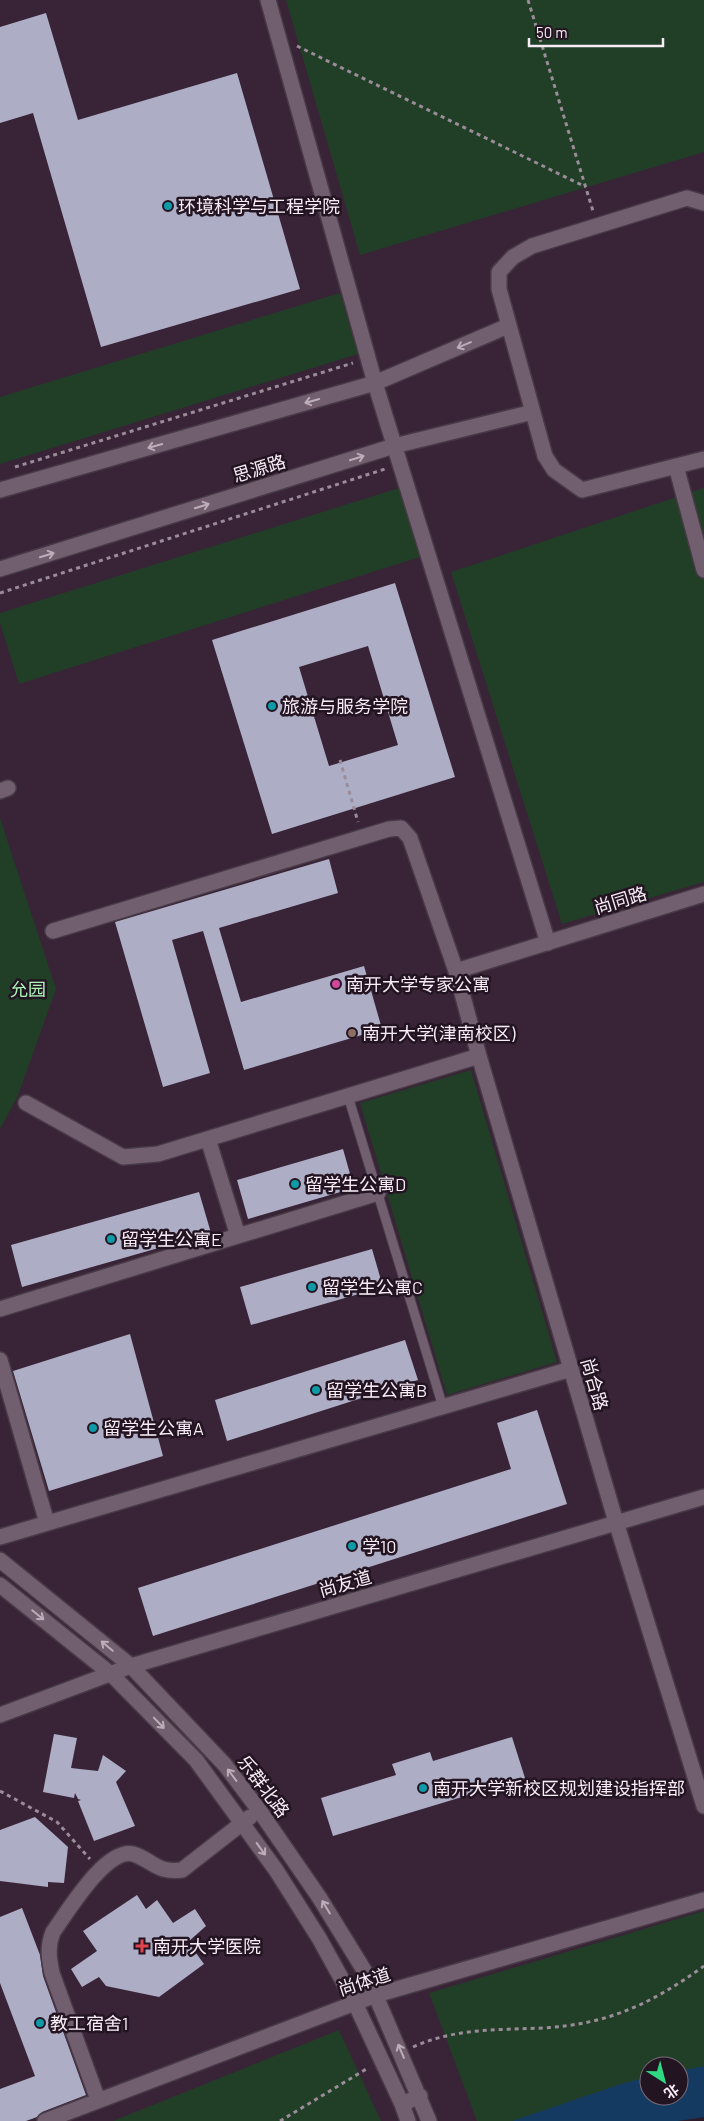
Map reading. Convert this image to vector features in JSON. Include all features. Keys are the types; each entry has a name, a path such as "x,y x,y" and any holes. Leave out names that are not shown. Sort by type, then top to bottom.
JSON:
{"street":[{"path":"268,0 375,383 548,943"},
{"path":"704,204 687,198 532,246 513,257 499,272 499,290 508,326 545,456 554,470 582,490 704,459"},
{"path":"0,490 375,383 508,326"},
{"name":"思源路","path":"0,569 394,446 532,412"},
{"path":"676,466 704,570"},
{"name":"尚合路","path":"363,836 401,828 410,838 456,971 479,1056 616,1522 704,1806"},
{"path":"53,931 363,836"},
{"name":"尚同路","path":"456,971 704,894"},
{"path":"26,1103 123,1157 158,1154 479,1056"},
{"path":"208,1139 238,1236"},
{"path":"0,1309 378,1193"},
{"path":"0,1360 47,1523"},
{"path":"0,1537 571,1369"},
{"name":"尚友道","path":"0,1715 130,1666 704,1497"},
{"name":"乐群北路","path":"0,1560 130,1666 225,1765 259,1810 319,1897 367,1975 429,2121"},
{"path":"0,1585 110,1674 196,1760 276,1870 320,1938 355,2003 408,2121"},
{"path":"98,2100 52,1973 48,1954 52,1932 99,1869 120,1854 134,1854 168,1872 182,1870 259,1810"},
{"name":"尚体道","path":"45,2121 376,1995 704,1900"},
{"path":"402,2104 420,2096"}],"lane":[{"path":"348,1096 443,1407"}],"path":[{"path":"528,0 598,226"},
{"path":"279,37 586,187"},
{"path":"9,469 368,358"},
{"path":"0,593 400,465"},
{"path":"340,760 363,836"},
{"path":"0,1791 57,1822 99,1869"},
{"path":"401,2052 431,2039 454,2033 491,2029 545,2028 586,2022 621,2014 656,1998 704,1966"},
{"path":"280,2121 382,2060"}],"shaded area":[{"name":"南开大学(津南校区)","path":"0,0 704,0 704,2092 689,2097 689,2056 639,2056 639,2106 663,2106 620,2121 0,2121"}],"green space":[{"path":"286,0 704,0 704,152 360,255"},
{"path":"340,293 358,354 0,464 0,397"},
{"path":"399,488 420,557 19,684 0,623 0,613"},
{"path":"704,488 704,882 562,924 451,572"},
{"name":"允园","path":"0,818 56,989 17,1098 0,1129"},
{"path":"471,1070 557,1362 447,1395 360,1103"},
{"path":"704,1911 704,2073 689,2077 689,2056 639,2056 639,2090 521,2121 477,2121 429,1993"},
{"path":"339,2030 381,2121 113,2121"}],"water":[{"path":"704,2066 704,2117 678,2121 512,2121 639,2079 639,2106 689,2106 689,2069"}],"building":[{"name":"环境科学与工程学院","path":"46,13 78,120 237,73 300,289 101,347 33,113 0,123 0,27"},
{"name":"旅游与服务学院","path":"395,583 455,777 272,834 212,640","holes":["368,646 398,745 329,766 299,667"]},
{"name":"南开大学专家公寓","path":"329,859 338,893 219,928 241,1002 364,966 382,1029 244,1070 203,931 172,940 210,1073 163,1087 115,922"},
{"name":"留学生公寓D","path":"343,1149 354,1188 248,1219 237,1180"},
{"name":"留学生公寓E","path":"199,1192 211,1233 22,1287 11,1245"},
{"name":"留学生公寓C","path":"372,1249 383,1287 251,1325 240,1287"},
{"name":"留学生公寓A","path":"130,1334 163,1456 49,1491 13,1371"},
{"name":"留学生公寓B","path":"405,1340 418,1380 227,1441 215,1400"},
{"name":"学10","path":"537,1410 567,1504 153,1636 138,1588 511,1469 497,1423"},
{"path":"54,1734 77,1738 71,1768 98,1771 103,1755 126,1771 116,1782 135,1826 94,1841 78,1801 81,1800 78,1799 75,1793 74,1798 43,1792"},
{"name":"南开大学新校区规划建设指挥部","path":"512,1737 525,1778 333,1836 321,1798 396,1775 392,1764 430,1752 433,1761"},
{"path":"35,1817 68,1847 64,1883 48,1882 48,1887 0,1881 0,1830"},
{"name":"南开大学医院","path":"137,1895 146,1909 157,1900 173,1923 195,1909 206,1926 188,1942 204,1964 159,1997 106,1986 99,1977 82,1987 71,1969 97,1951 83,1931"},
{"name":"教工宿舍1","path":"22,1908 40,1955 43,1976 86,2095 42,2112 37,2117 26,2121 0,2121 0,2089 35,2076 0,1983 0,1917"}],"place":[{"name":"环境科学与工程学院","path":"168,206"},
{"name":"旅游与服务学院","path":"272,706"},
{"name":"南开大学专家公寓","path":"336,984"},
{"name":"南开大学(津南校区)","path":"352,1033"},
{"name":"留学生公寓D","path":"295,1184"},
{"name":"留学生公寓E","path":"111,1239"},
{"name":"留学生公寓C","path":"312,1287"},
{"name":"留学生公寓B","path":"316,1390"},
{"name":"留学生公寓A","path":"93,1428"},
{"name":"学10","path":"352,1546"},
{"name":"南开大学新校区规划建设指挥部","path":"423,1788"},
{"name":"南开大学医院","path":"142,1946"},
{"name":"教工宿舍1","path":"40,2023"}]}
